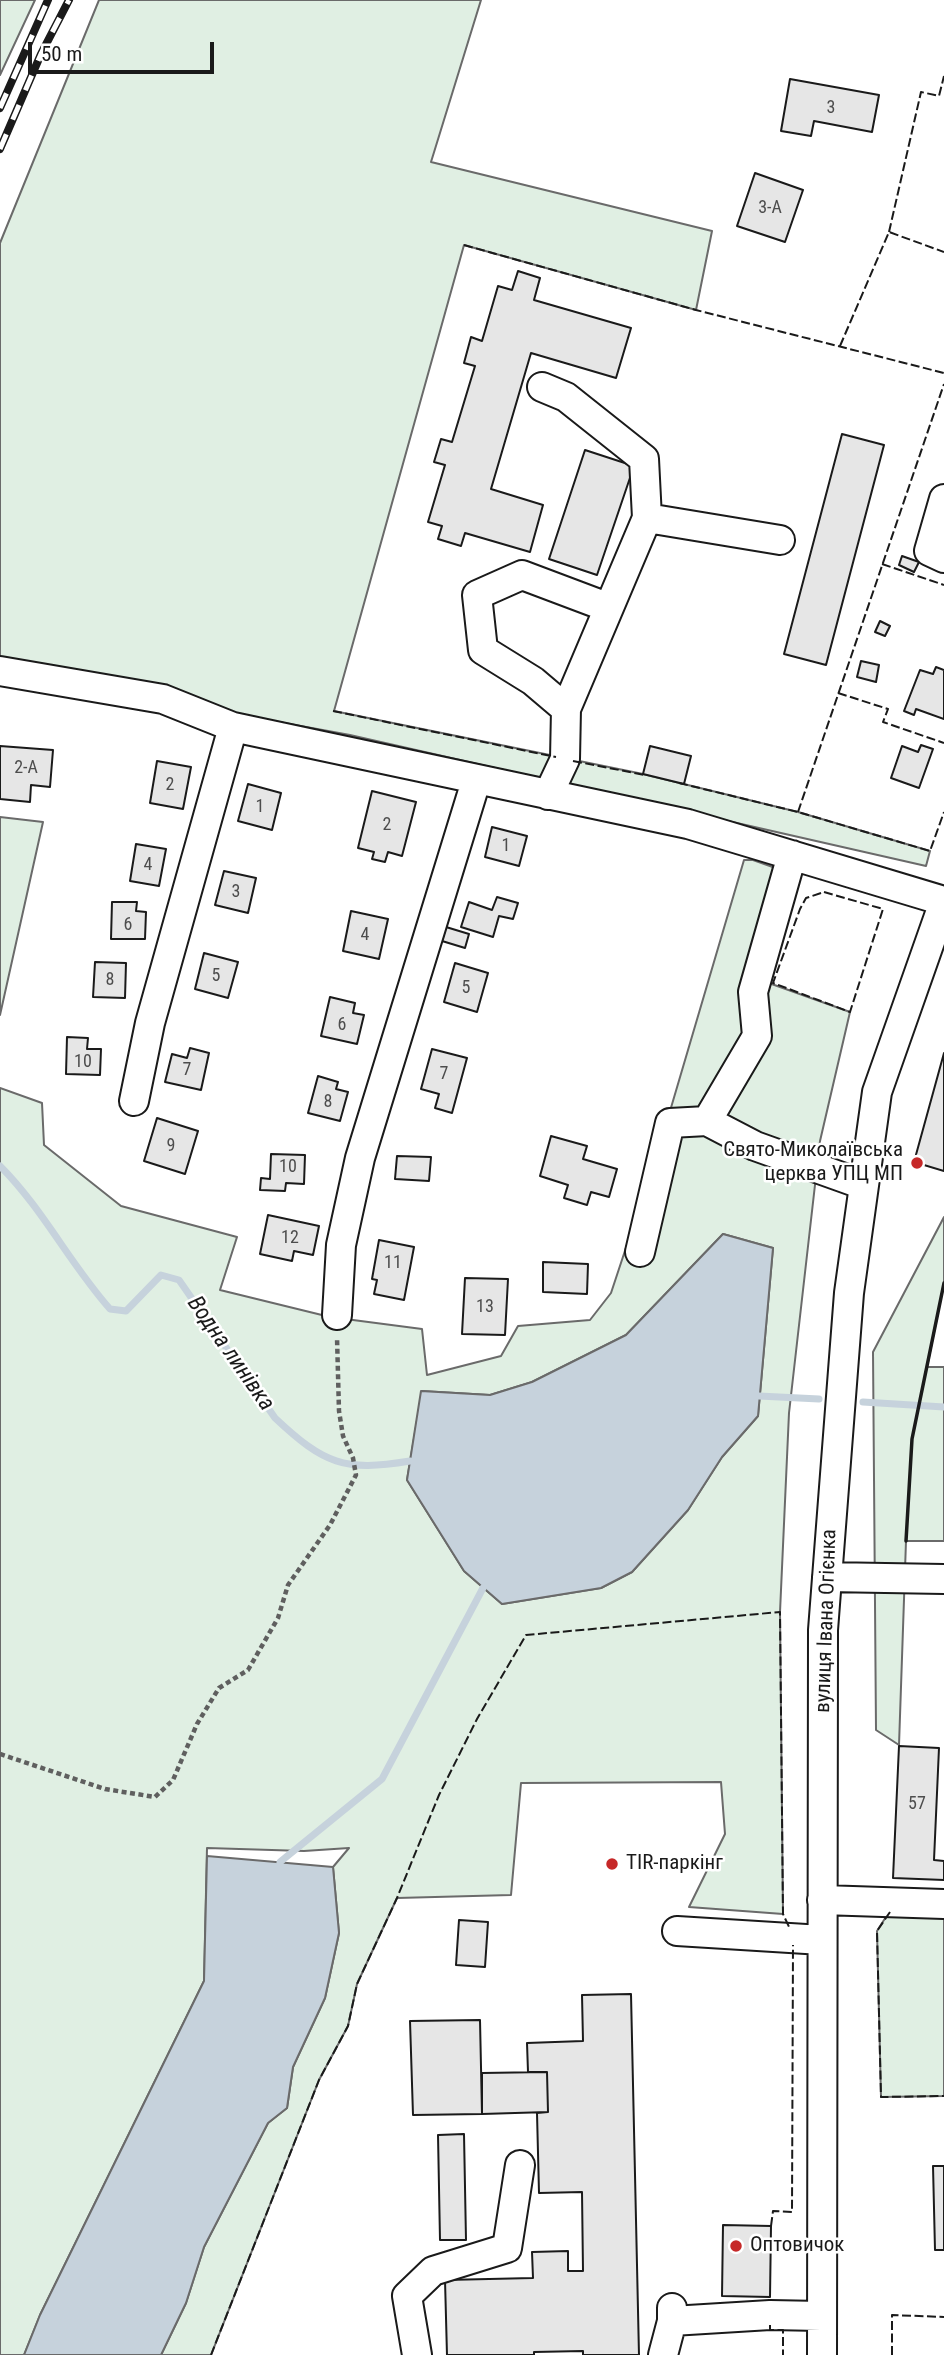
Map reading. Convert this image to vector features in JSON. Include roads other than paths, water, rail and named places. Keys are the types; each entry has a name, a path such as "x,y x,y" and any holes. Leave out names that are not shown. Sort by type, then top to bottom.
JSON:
{"street":[{"path":"542,387 566,397 643,459 647,518 566,709 565,759 548,795"},
{"path":"944,499 929,551 944,558"},
{"path":"647,518 780,540"},
{"path":"566,709 533,681 483,650 477,595 522,575 607,607"},
{"path":"0,671 163,699 233,727 476,781 688,824 944,901"},
{"path":"134,1101 150,1023 233,727"},
{"path":"337,1315 341,1245 360,1158 476,781"},
{"path":"707,1121 757,1036 753,992 792,855"},
{"name":"вулиця Івана Огієнка","path":"822,2355 823,1630 849,1293 877,1092 944,901"},
{"path":"640,1252 670,1123 707,1121 755,1146 864,1185"},
{"path":"827,1577 944,1579"},
{"path":"874,1885 944,1886"},
{"path":"822,1900 944,1905"},
{"path":"677,1931 822,1940"},
{"path":"417,2355 407,2296 433,2271 507,2248 520,2165"},
{"path":"663,2355 672,2314 821,2316"}],"waterway":[{"name":"Водна линівка","path":"0,1166 30,1200 110,1309 126,1311 161,1275 179,1280 275,1418 307,1446 336,1461 351,1464 410,1461"},
{"path":"759,1396 819,1399"},
{"path":"863,1402 944,1407"},
{"path":"280,1871 280,1862 382,1779 483,1588"}],"railway":[{"path":"0,108 48,0"},
{"path":"0,149 41,54 69,0"}],"place":[{"name":"Свято-Миколаївська церква УПЦ МП","path":"917,1163"},
{"name":"TIR-паркінг","path":"612,1864"},
{"name":"Оптовичок","path":"736,2246"}]}
